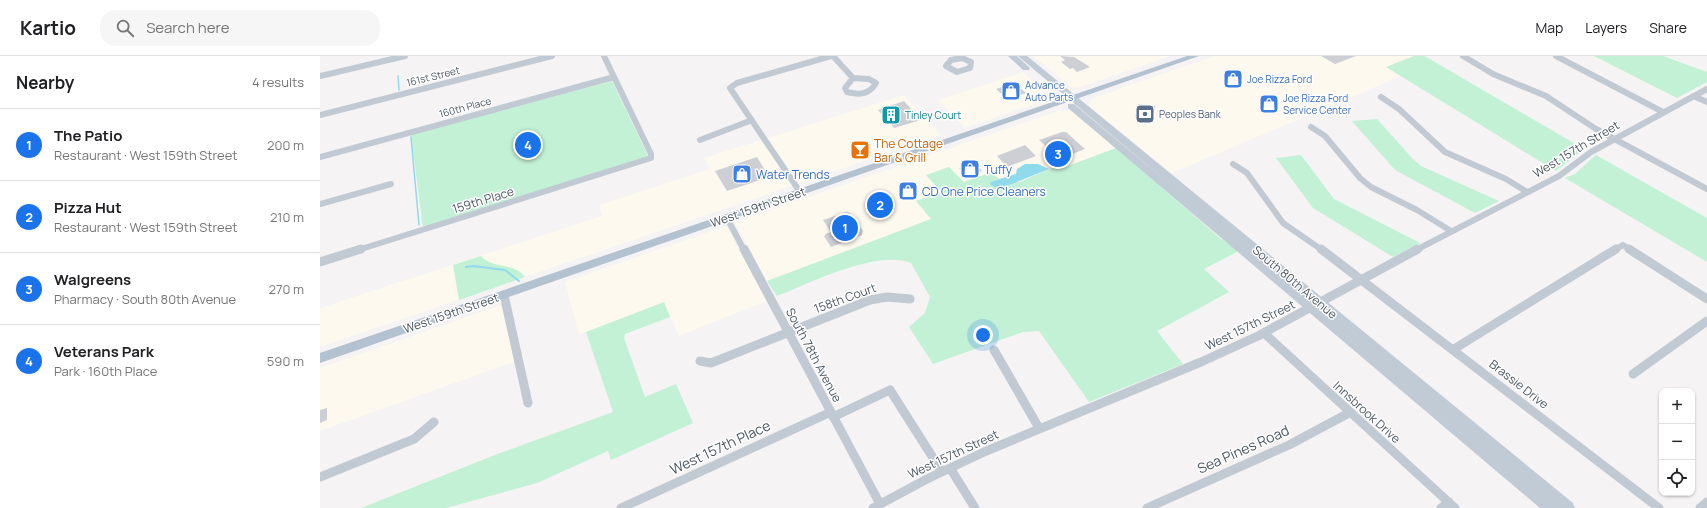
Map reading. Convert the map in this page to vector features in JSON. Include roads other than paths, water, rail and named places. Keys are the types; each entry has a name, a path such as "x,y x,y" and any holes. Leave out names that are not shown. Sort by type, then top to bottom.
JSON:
{"main road":[{"name":"West 159th Street","path":"320,358 1195,56"}],"street":[{"path":"320,76 405,56"},
{"name":"161st Street","path":"320,115 552,56"},
{"path":"604,56 614,77"},
{"path":"800,192 730,88 732,85 832,56 853,78"},
{"name":"South 80th Avenue","path":"1012,56 1069,99"},
{"name":"South 80th Avenue","path":"1022,56 1069,99 1316,305 1568,508"},
{"path":"1463,56 1467,60 1492,74 1546,96 1590,126 1706,188"},
{"path":"1556,56 1595,75 1634,98 1663,112"},
{"name":"160th Place","path":"320,157 614,77"},
{"name":"159th Place","path":"320,262 651,158 652,154 614,77"},
{"name":"West 157th Street","path":"877,506 946,470 1039,428 1202,362 1264,333 1364,280 1451,231 1559,176 1591,152 1707,89"},
{"path":"1693,96 1707,102"},
{"path":"1381,97 1394,104 1436,146 1445,152 1506,179 1527,192"},
{"path":"700,140 752,120"},
{"path":"1311,127 1325,136 1360,178 1371,187 1417,210 1451,231"},
{"name":"Brassie Drive","path":"1233,164 1247,172 1283,224 1364,280 1659,508"},
{"path":"320,204 391,184"},
{"name":"South 78th Avenue","path":"726,218 832,414 877,506"},
{"path":"1454,349 1623,245 1707,299"},
{"path":"504,295 528,403"},
{"name":"158th Court","path":"700,361 711,363 870,300 887,297 910,299"},
{"name":"South 80th Avenue","path":"1316,305 1550,508"},
{"path":"1632,374 1707,321"},
{"name":"Innsbrook Drive","path":"1264,333 1448,506"},
{"path":"994,350 1039,428"},
{"name":"West 157th Place","path":"621,508 832,414 890,390 946,470"},
{"name":"Sea Pines Road","path":"1147,508 1289,445 1349,413"},
{"path":"320,477 414,439 434,422"},
{"path":"946,470 975,508"},
{"path":"1700,508 1707,502"}],"water":[{"path":"1025,164 1038,164 1049,169 999,189 991,185 990,182 1016,174 1017,169"}],"waterway":[{"path":"398,76 399,90"},
{"path":"411,137 419,225"},
{"path":"466,267 473,266 505,270 519,281"}],"place":[{"name":"Joe Rizza Ford","path":"1233,79"},
{"name":"Advance Auto Parts","path":"1011,91"},
{"name":"Joe Rizza Ford Service Center","path":"1269,104"},
{"name":"Peoples Bank","path":"1145,114"},
{"name":"Tinley Court","path":"891,115"},
{"name":"Veterans Park","path":"528,145"},
{"name":"The Cottage Bar & Grill","path":"860,150"},
{"name":"Walgreens","path":"1058,154"},
{"name":"Tuffy","path":"970,169"},
{"name":"Water Trends","path":"742,174"},
{"name":"CD One Price Cleaners","path":"908,191"},
{"name":"Pizza Hut","path":"880,205"},
{"name":"The Patio","path":"845,228"}]}
